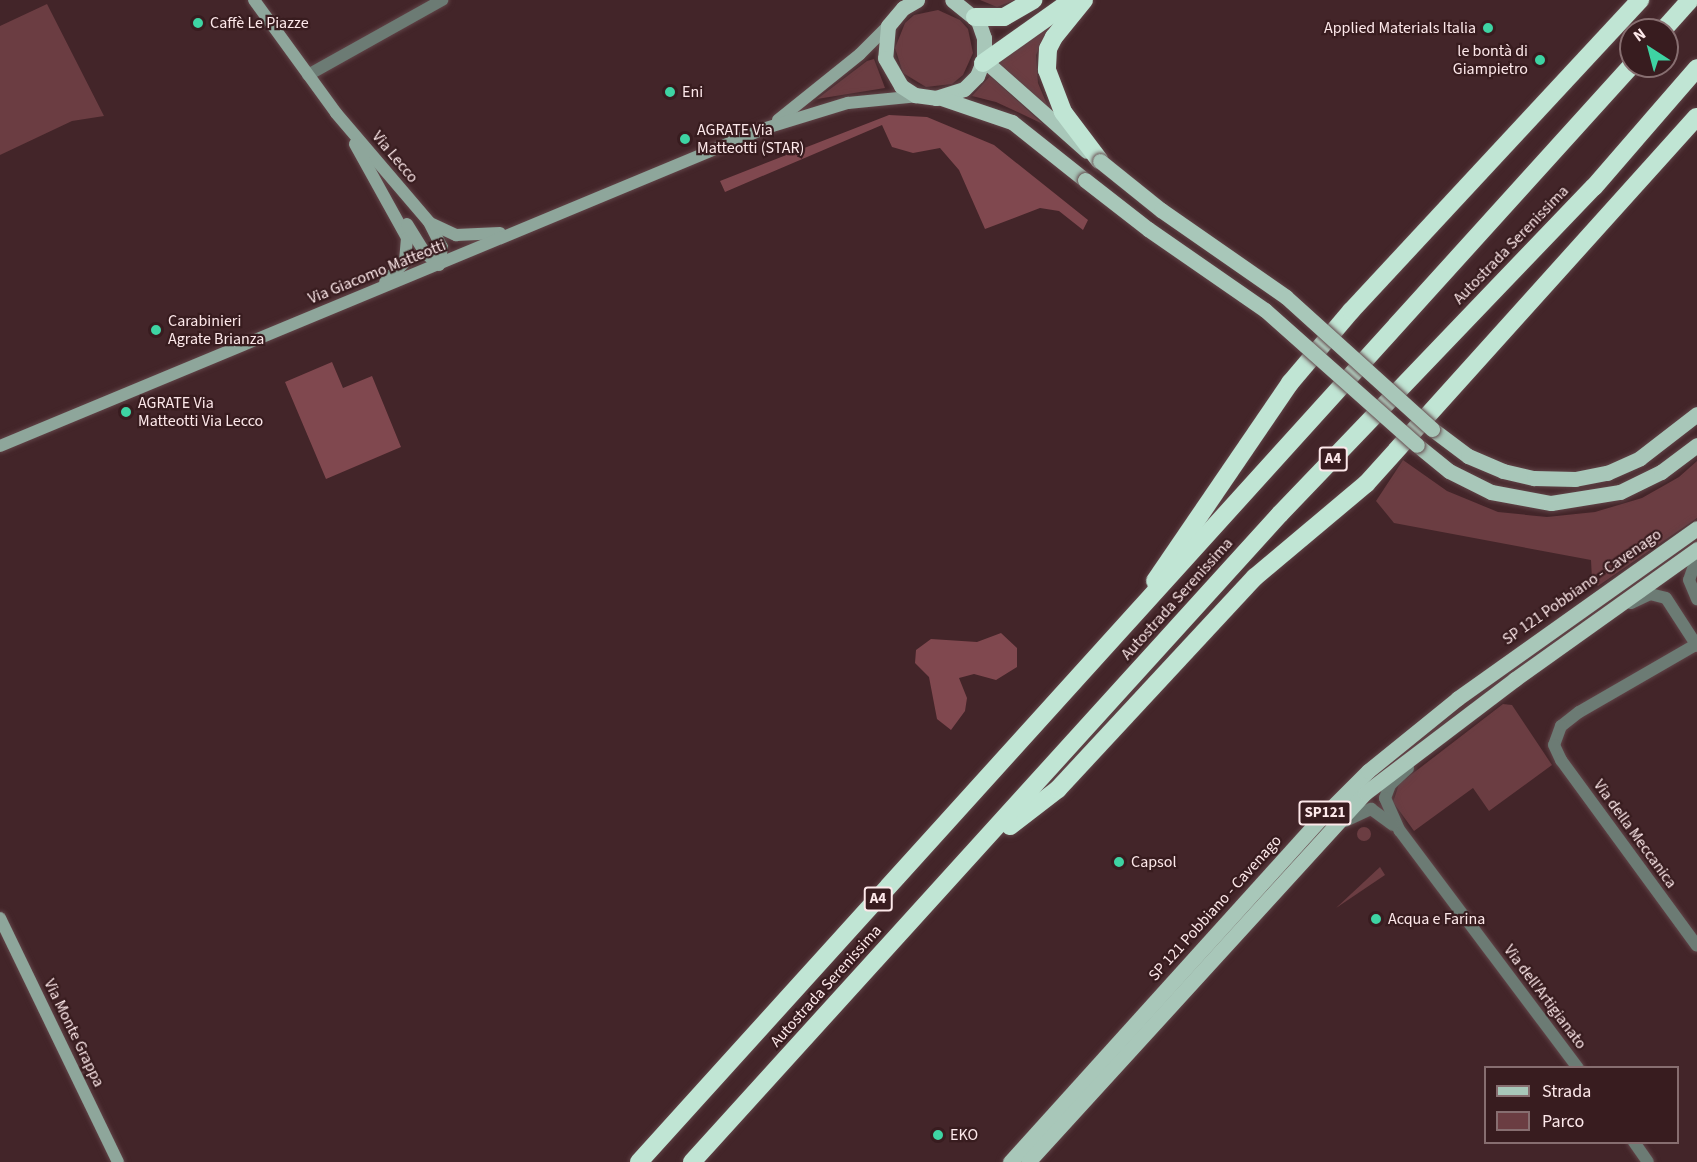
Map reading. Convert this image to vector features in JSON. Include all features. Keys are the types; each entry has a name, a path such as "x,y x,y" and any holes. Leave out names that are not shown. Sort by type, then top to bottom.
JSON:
{"highway":[{"path":"975,17 1004,16 1032,0"},
{"path":"984,61 1072,0"},
{"path":"1084,0 1054,37 1048,49 1047,70 1063,111 1100,161"},
{"path":"1117,637 1290,384 1351,310 1640,0"},
{"path":"1674,18 1690,0"},
{"name":"Autostrada Serenissima","path":"692,1162 1280,514 1594,187 1697,68"},
{"name":"Autostrada Serenissima","path":"639,1162 1117,637 1620,78"},
{"path":"973,855 1058,789 1255,577 1366,484 1697,117"}],"main road":[{"path":"917,0 903,8 889,25 884,48 888,68 901,86 920,96 941,98 1012,122 1148,229 1265,310 1449,471 1491,492 1551,503 1620,492 1653,477 1697,445"},
{"path":"941,98 964,89 984,61 984,38 975,17 952,0"},
{"path":"984,61 1161,210 1286,297 1432,429 1468,456 1494,468 1534,478 1575,479 1607,473 1640,458 1697,414"},
{"name":"SP 121 Pobbiano - Cavenago","path":"1010,1162 1318,820 1368,771 1468,691 1697,528"},
{"path":"1660,576 1668,559 1697,536"},
{"name":"SP 121 Pobbiano - Cavenago","path":"1028,1162 1365,793 1470,712 1697,549"}],"street":[{"name":"Via Lecco","path":"254,0 336,113 429,222 442,247 439,265"},
{"path":"308,75 442,0"},
{"name":"Via Giacomo Matteotti","path":"766,128 860,54 889,25"},
{"name":"Via Giacomo Matteotti","path":"0,446 766,128 848,103 920,96"},
{"name":"Via Lecco","path":"336,113 425,253 439,265"},
{"name":"Via Lecco","path":"364,295 399,270 407,254 407,238 384,191"},
{"name":"Via Lecco","path":"429,222 467,236 528,228"},
{"path":"1697,557 1689,580 1697,599"},
{"path":"1660,576 1666,598 1697,645"},
{"path":"1601,618 1645,596 1666,598"},
{"name":"Via della Meccanica","path":"1697,645 1579,712 1561,726 1554,738 1561,760 1697,946"},
{"name":"Via dell'Artigianato","path":"1470,712 1390,786 1386,803 1400,831 1576,1066"},
{"name":"Via dell'Artigianato","path":"1310,851 1365,809 1382,815 1400,831"},
{"name":"Via Monte Grappa","path":"0,918 118,1162"},
{"path":"1635,1144 1648,1162"}],"green space":[{"path":"980,0 1015,0 997,7"},
{"path":"47,4 104,116 72,121 0,155 0,26"},
{"path":"938,10 960,20 968,29 973,53 963,75 952,84 926,87 903,73 895,48 905,23 914,15"},
{"path":"1050,24 1036,55 1038,83 1048,107 998,64 998,59"},
{"path":"874,59 885,88 817,99 867,61"},
{"path":"990,76 1043,124 996,102 972,96"},
{"path":"1403,460 1447,491 1498,512 1547,517 1595,512 1642,498 1679,477 1697,461 1697,518 1598,586 1592,580 1591,560 1394,523 1376,501"},
{"path":"1503,704 1512,705 1552,765 1489,811 1473,788 1414,831 1393,802 1399,784"},
{"path":"1364,827 1369,829 1371,834 1369,839 1364,841 1359,839 1357,834 1359,829"},
{"path":"1380,867 1385,875 1336,908"}],"shaded area":[{"path":"889,115 927,117 994,145 1088,220 1083,230 1059,211 1040,208 985,229 959,170 940,148 913,153 892,147 882,125 725,192 720,181"},
{"path":"332,362 343,388 372,376 401,447 326,479 285,382"},
{"path":"1001,633 1017,648 1017,667 996,680 974,674 959,678 967,698 965,711 951,730 937,719 929,677 915,663 916,650 931,639 977,642"}],"place":[{"name":"Caffè Le Piazze","path":"198,23"},
{"name":"Applied Materials Italia","path":"1488,28"},
{"name":"le bontà di Giampietro","path":"1540,60"},
{"name":"Eni","path":"670,92"},
{"name":"AGRATE Via Matteotti (STAR)","path":"685,139"},
{"name":"Carabinieri Agrate Brianza","path":"156,330"},
{"name":"AGRATE Via Matteotti Via Lecco","path":"126,412"},
{"name":"Capsol","path":"1119,862"},
{"name":"Acqua e Farina","path":"1376,919"},
{"name":"EKO","path":"938,1135"}]}
